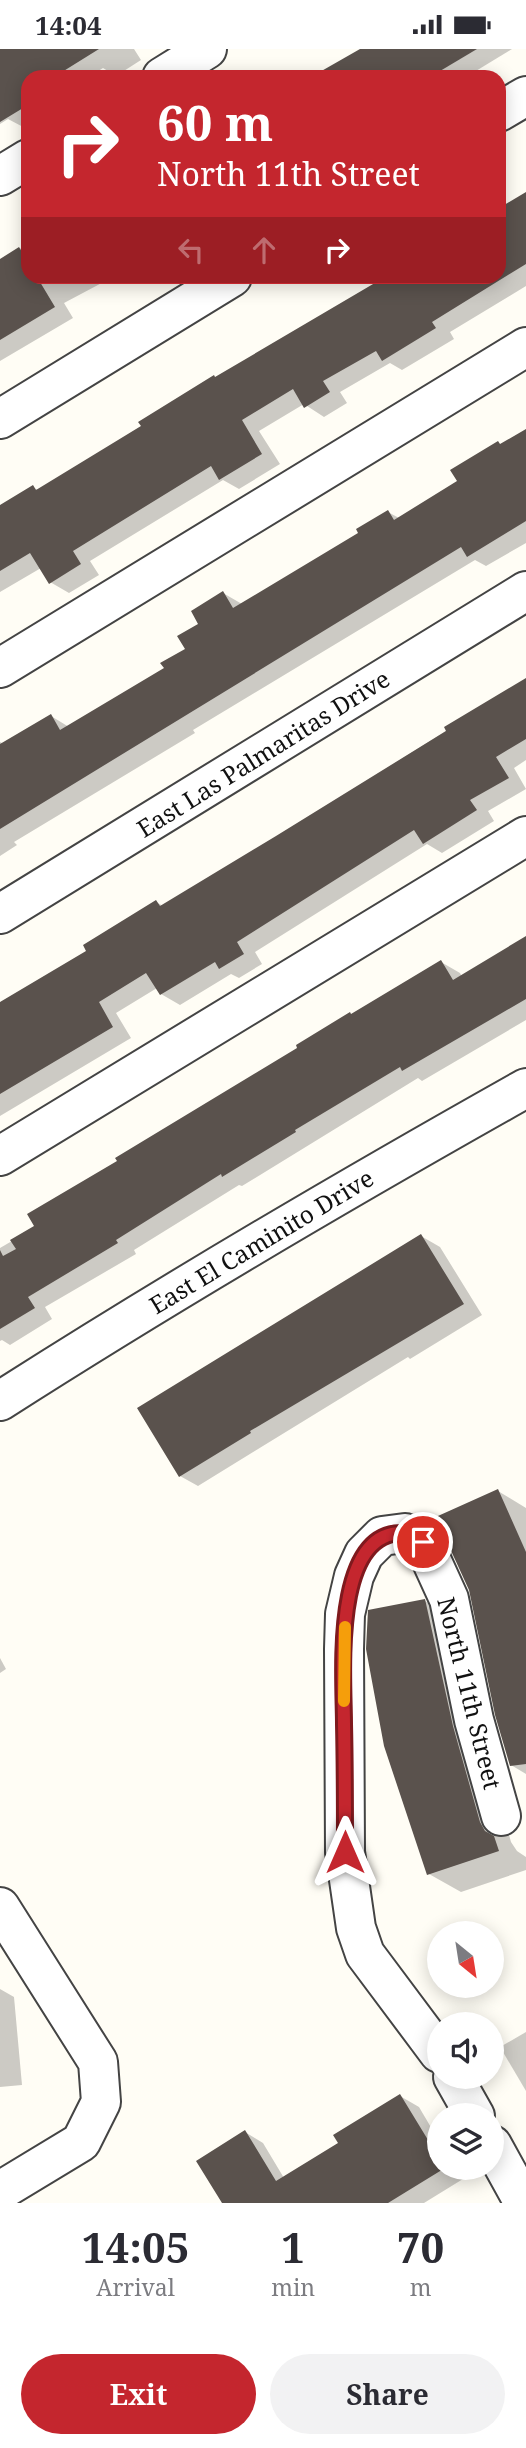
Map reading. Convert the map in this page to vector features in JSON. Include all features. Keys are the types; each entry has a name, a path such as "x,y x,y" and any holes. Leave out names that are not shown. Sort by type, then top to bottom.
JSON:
{"street":[{"path":"173,70 207,49"},
{"path":"506,108 526,96"},
{"path":"0,176 21,163"},
{"path":"0,419 221,284"},
{"path":"0,668 526,347"},
{"name":"East Las Palmaritas Drive","path":"0,914 526,591"},
{"path":"0,1156 526,836"},
{"name":"East El Caminito Drive","path":"0,1401 333,1196 526,1088"},
{"name":"North 11th Street","path":"427,2036 365,1954 356,1928 345,1852 345,1614 354,1576 364,1553 382,1537 405,1533 423,1542 449,1599 474,1720 501,1816"},
{"path":"0,1907 98,2062 101,2102 81,2142 0,2191"},
{"path":"504,2167 524,2203"}],"building":[{"path":"0,49 99,49 65,70 21,70 21,109 0,122"},
{"path":"360,49 477,49 442,70 323,70"},
{"path":"526,192 526,264 506,276 506,204"},
{"path":"19,247 21,284 41,284 55,307 0,340 0,259"},
{"path":"373,284 494,284 432,322 436,328 382,361 376,351 323,381 330,392 304,408 293,389 242,420 262,454 219,480 211,466 73,551 81,564 49,584 30,553 0,571 0,505 33,485 36,490 141,426 138,422 214,375 215,377"},
{"path":"526,429 526,521 467,557 461,547 0,829 0,744 51,714 60,730 164,668 160,663 185,649 177,636 198,624 191,611 223,591 233,608 358,533 356,529 388,510 394,520 457,481 450,470 498,441 500,444"},
{"path":"526,678 526,739 496,757 509,778 470,800 477,810 423,844 414,830 237,942 244,954 219,969 215,962 160,995 146,973 99,1002 113,1027 0,1094 0,1002 86,951 83,945 156,900 160,906 446,731 444,727"},
{"path":"526,936 526,999 402,1071 400,1067 222,1177 221,1174 116,1240 118,1243 28,1297 35,1308 0,1329 0,1250 3,1256 16,1249 10,1240 34,1226 27,1214 297,1048 296,1045 441,960 453,980"},
{"path":"421,1234 464,1304 250,1431 251,1433 179,1477 137,1408"},
{"path":"498,1489 526,1552 526,1764 510,1766 495,1715 469,1590 443,1533 429,1520"},
{"path":"425,1599 453,1726 480,1822 485,1831 494,1836 499,1851 427,1875 384,1746 366,1649 368,1610"},
{"path":"400,2094 427,2138 427,2179 388,2203 222,2203 196,2161 245,2130 276,2181 338,2143 333,2135"}],"slow traffic":[{"path":"344,1701 345,1627"}],"route":[{"path":"345,1852 345,1614 354,1576 364,1553 382,1537 405,1533 423,1542"}]}
